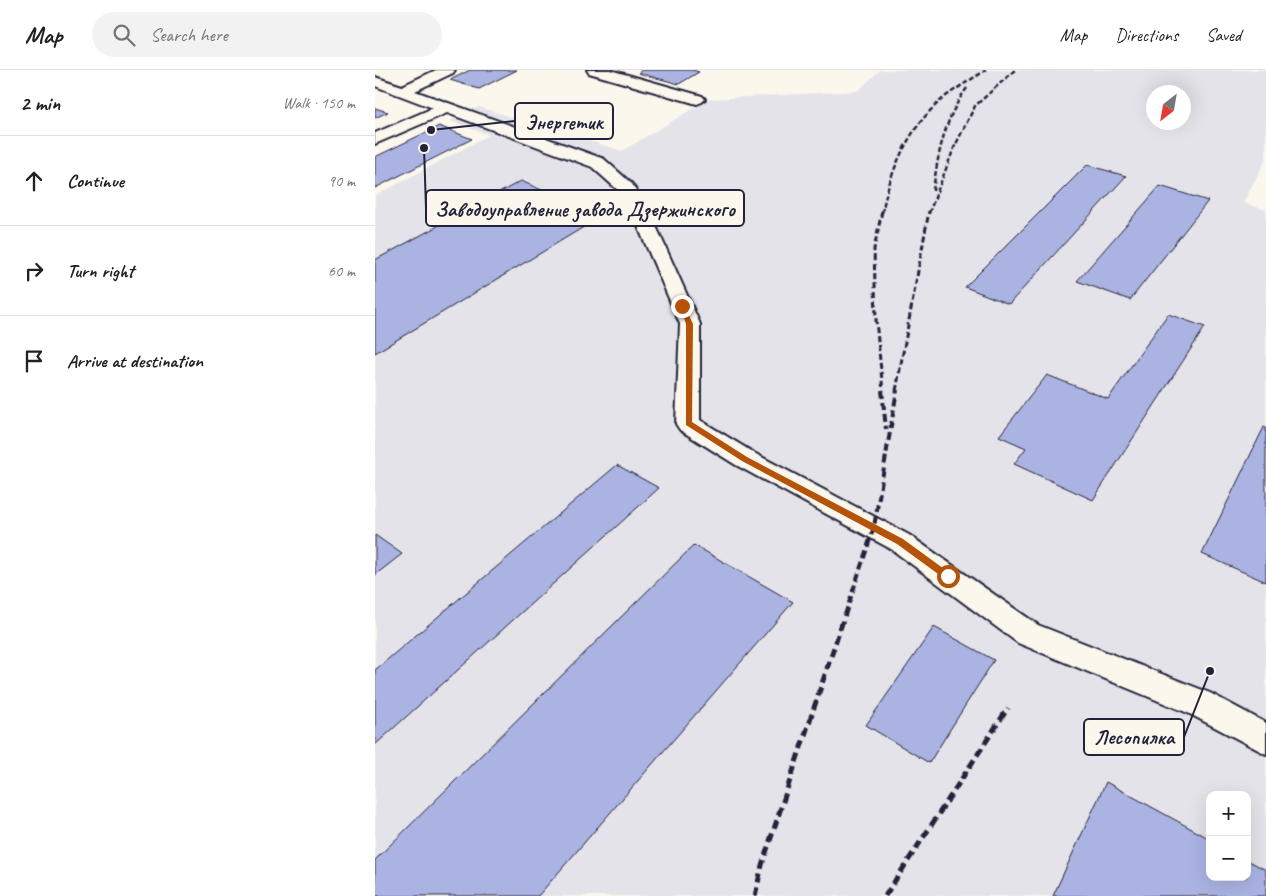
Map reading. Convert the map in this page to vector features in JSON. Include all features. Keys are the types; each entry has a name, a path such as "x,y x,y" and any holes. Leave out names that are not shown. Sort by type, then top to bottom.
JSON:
{"lane":[{"path":"403,91 448,70"},
{"path":"594,70 697,99"},
{"path":"375,81 598,163 626,188 642,215 690,324 688,424 745,459 900,542 1028,634 1199,703 1266,739"},
{"path":"375,139 447,107"}],"shaded area":[{"path":"880,70 1266,70 1266,159 1243,203 1266,210 1266,896 375,896 375,196 489,135 450,121 479,107 622,151 709,99 858,91"}],"building":[{"path":"470,70 517,70 479,89 450,80"},
{"path":"642,70 692,70 699,72 679,84 638,73"},
{"path":"375,108 388,112 375,118"},
{"path":"439,126 472,139 375,188 375,157"},
{"path":"1087,165 1126,176 1009,304 965,287"},
{"path":"521,181 602,216 375,353 375,260"},
{"path":"1160,186 1208,201 1130,300 1077,281"},
{"path":"1168,314 1205,327 1093,500 1014,464 1026,448 999,436 1047,375 1108,399"},
{"path":"1264,427 1266,428 1266,582 1202,554"},
{"path":"617,465 659,488 375,745 375,670"},
{"path":"375,535 402,554 375,575"},
{"path":"694,545 793,602 538,896 375,896 375,860"},
{"path":"934,627 994,660 929,763 866,725"},
{"path":"1106,782 1206,837 1206,881 1251,881 1251,862 1266,870 1266,896 1053,896"}],"railway":[{"path":"882,213 890,182 901,153 918,126 939,102 986,70"},
{"path":"929,213 954,148 975,106 1015,70"},
{"path":"933,191 937,164 947,124 967,88"},
{"path":"882,211 874,249 876,320 883,391"},
{"path":"896,391 929,211"},
{"path":"882,390 886,429"},
{"path":"845,615 874,527 897,390"},
{"path":"755,896 762,865 845,614"},
{"path":"885,896 1008,708"}],"place":[{"name":"Энергетик","path":"431,130"},
{"name":"Заводоуправление завода Дзержинского","path":"424,148"},
{"name":"Лесопилка","path":"1210,671"}],"route":[{"path":"682,306 690,324 688,424 745,459 900,542 948,576"}]}
